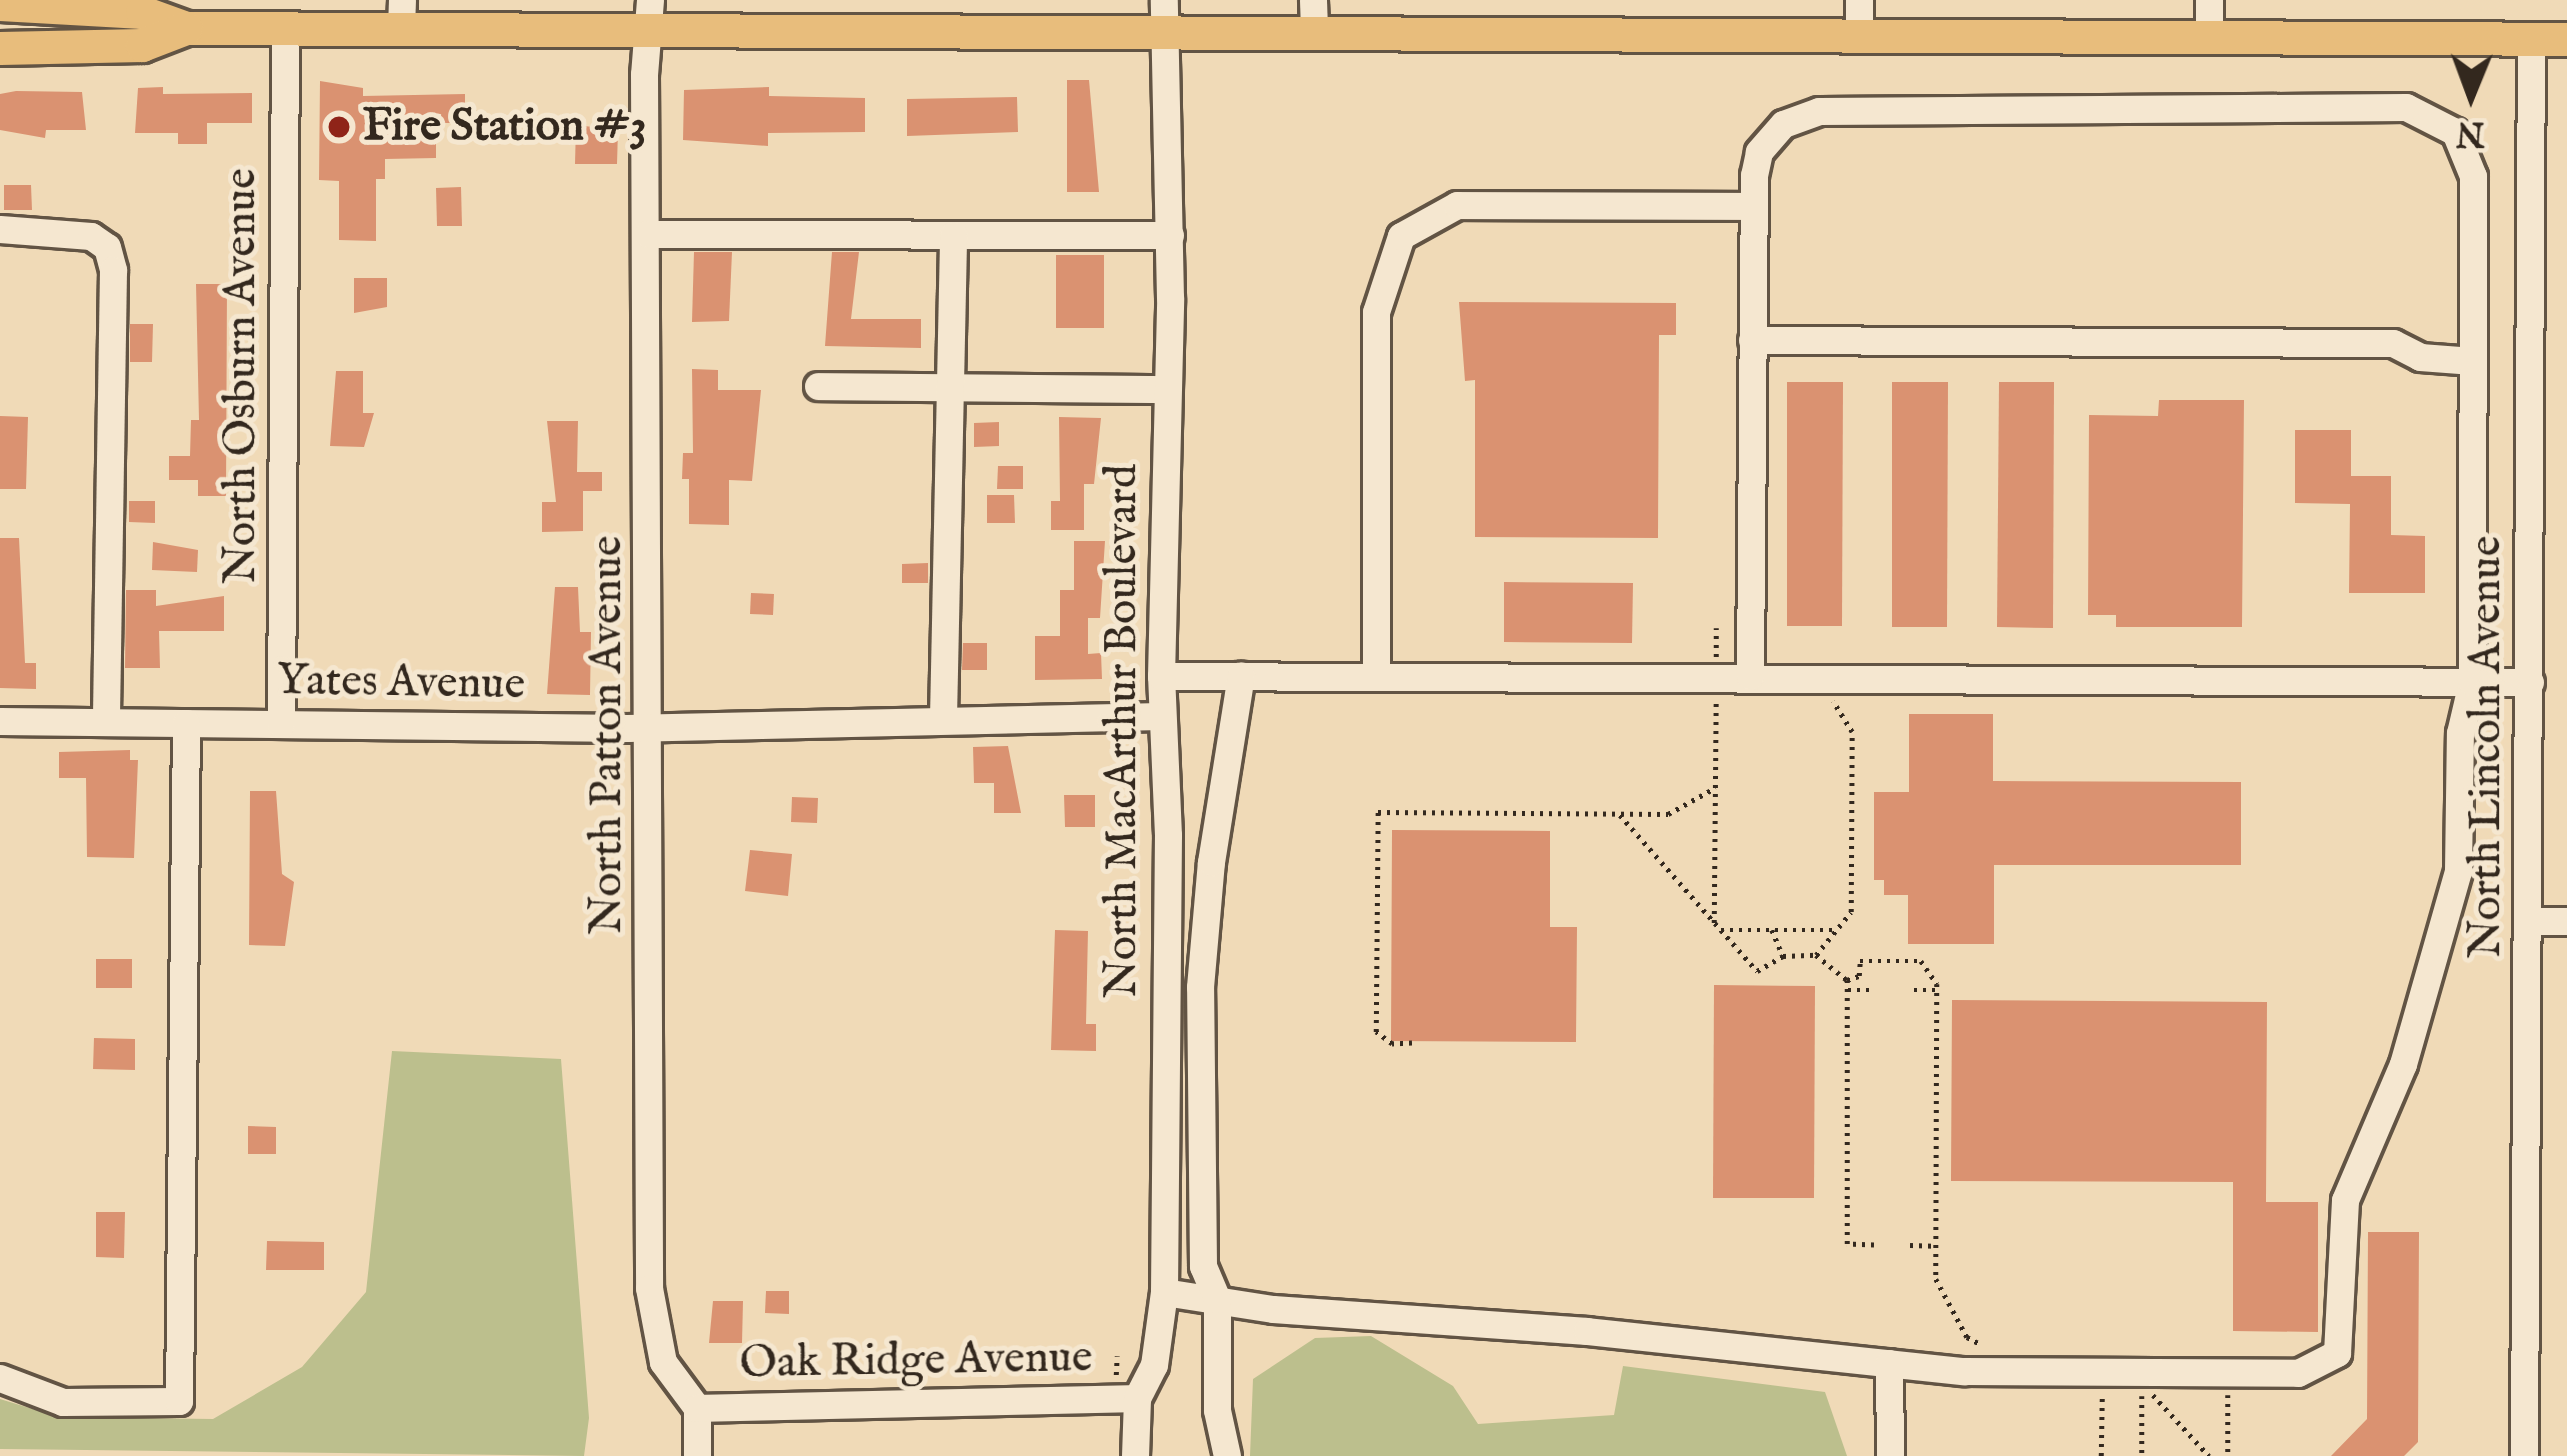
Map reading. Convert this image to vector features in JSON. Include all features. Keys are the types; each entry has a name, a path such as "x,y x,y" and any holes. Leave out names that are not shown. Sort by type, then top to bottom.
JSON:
{"main road":[{"path":"0,4 189,14 284,28 401,14 1163,15 1859,35 2567,39"},
{"path":"0,48 142,45 189,14"}],"street":[{"path":"1859,0 1859,35"},
{"path":"2209,0 2209,37"},
{"name":"North Patton Avenue","path":"648,15 649,1288 664,1362 697,1408"},
{"name":"North MacArthur Boulevard","path":"1136,1456 1137,1398 1154,1365 1164,1292 1168,835 1161,676 1170,235 1163,15"},
{"name":"North Osburn Avenue","path":"281,724 284,28"},
{"name":"North Lincoln Avenue","path":"2524,1456 2531,39"},
{"path":"1164,1292 1889,1363 2298,1373 2337,1353 2345,1323 2345,1200 2403,1064 2450,910 2460,733 2472,682 2470,161 2441,119 2406,107 1819,111 1770,135 1759,152 1753,206 1750,676"},
{"path":"1376,675 1376,312 1380,280 1401,236 1456,205 1753,206"},
{"path":"0,230 91,236 107,247 113,270 106,721"},
{"path":"648,234 1170,235"},
{"path":"943,718 953,235"},
{"path":"1752,340 2392,343 2420,358 2473,361"},
{"path":"818,386 1165,388"},
{"path":"1227,1456 1217,1410 1217,1299 1204,1266 1201,987 1210,862 1241,675"},
{"path":"1161,676 2530,682"},
{"name":"Yates Avenue","path":"0,721 650,727 1161,716"},
{"path":"0,1378 63,1402 179,1401 186,723"},
{"path":"2529,921 2567,921"},
{"path":"1889,1363 1890,1456"},
{"name":"Oak Ridge Avenue","path":"697,1408 1137,1398"},
{"path":"697,1408 697,1456"}],"path":[{"path":"1715,663 1716,628"},
{"path":"1714,923 1715,688"},
{"path":"1816,955 1851,912 1852,732 1825,694"},
{"path":"1412,1043 1392,1044 1376,1032 1378,812 1668,814 1715,788"},
{"path":"1619,814 1757,971 1783,956 1816,955 1847,980 1847,1244 1874,1244"},
{"path":"1721,930 1835,930"},
{"path":"1772,930 1783,956"},
{"path":"1847,980 1859,976 1860,961 1921,961 1937,990 1935,1246 1941,1293 1974,1342"},
{"path":"1848,990 1872,990"},
{"path":"1914,990 1937,990"},
{"path":"1910,1245 1935,1246"},
{"path":"2102,1387 2102,1456"},
{"path":"2142,1456 2144,1387 2210,1456"},
{"path":"2228,1387 2228,1456"}],"green space":[{"path":"392,1051 561,1059 589,1418 584,1456 0,1449 0,1399 59,1417 213,1419 302,1367 366,1292"},
{"path":"1371,1336 1453,1386 1478,1424 1614,1415 1623,1366 1825,1392 1847,1456 1250,1456 1253,1379 1315,1338"}],"building":[{"path":"1067,80 1089,80 1099,192 1067,192"},
{"path":"320,81 363,88 363,96 465,94 465,123 436,123 436,158 385,159 385,179 376,179 376,241 339,240 339,181 319,180"},
{"path":"163,87 163,94 252,93 252,123 207,123 207,144 178,144 178,133 135,133 138,88"},
{"path":"769,87 769,96 865,98 865,132 768,133 768,146 683,140 684,90"},
{"path":"82,92 86,130 46,130 45,138 0,130 0,94"},
{"path":"1017,97 1018,132 907,136 907,99"},
{"path":"576,125 618,130 617,164 575,164"},
{"path":"4,185 31,185 32,210 4,210"},
{"path":"461,187 462,226 437,226 436,188"},
{"path":"694,252 732,252 729,321 692,322"},
{"path":"832,252 859,252 851,319 921,319 921,348 825,346"},
{"path":"1056,255 1104,255 1104,328 1056,328"},
{"path":"354,278 387,278 387,307 354,313"},
{"path":"196,284 227,284 226,496 198,496 198,480 169,480 169,456 190,456 191,420 199,420"},
{"path":"1459,302 1676,303 1676,335 1659,335 1658,538 1475,537 1475,380 1465,381"},
{"path":"130,324 153,324 152,362 130,362"},
{"path":"692,369 718,370 718,390 761,390 752,481 729,480 729,525 689,524 689,479 682,479 683,453 693,453"},
{"path":"336,371 363,371 363,413 374,413 364,447 330,446"},
{"path":"1787,382 1843,382 1842,626 1787,626"},
{"path":"1892,382 1948,382 1947,627 1892,627"},
{"path":"1999,382 2054,382 2053,628 1997,627"},
{"path":"2159,400 2244,400 2242,627 2116,627 2116,615 2088,615 2089,415 2158,416"},
{"path":"0,416 28,417 26,489 0,489"},
{"path":"1059,417 1101,418 1094,484 1084,484 1084,530 1051,530 1051,501 1060,501"},
{"path":"547,421 578,421 577,472 602,472 602,491 583,491 583,531 542,532 542,502 556,502"},
{"path":"999,422 999,446 974,447 974,423"},
{"path":"2295,430 2351,430 2351,476 2391,476 2391,535 2425,536 2425,593 2349,593 2350,504 2295,503"},
{"path":"998,466 1023,466 1023,489 997,489"},
{"path":"987,495 1014,495 1015,523 987,523"},
{"path":"129,501 155,501 155,523 129,522"},
{"path":"0,538 19,538 25,663 36,663 36,689 0,688"},
{"path":"1074,541 1105,541 1100,618 1088,618 1088,654 1101,653 1102,679 1035,680 1035,636 1060,636 1060,590 1074,590"},
{"path":"153,542 198,550 197,572 152,570"},
{"path":"928,563 928,583 902,583 902,564"},
{"path":"1504,582 1633,583 1632,643 1504,642"},
{"path":"555,587 578,587 580,632 591,632 590,695 547,694"},
{"path":"126,590 156,590 156,606 224,596 224,631 159,631 160,668 125,668"},
{"path":"751,593 774,594 773,615 750,614"},
{"path":"963,643 987,643 987,670 962,670"},
{"path":"1909,714 1993,714 1993,781 2241,782 2241,865 1994,865 1994,944 1908,944 1908,895 1884,895 1884,880 1874,880 1874,792 1909,792"},
{"path":"1008,746 1021,813 994,813 994,783 974,783 973,747"},
{"path":"130,750 130,760 138,760 134,858 87,857 86,778 59,778 59,752"},
{"path":"250,791 276,791 282,874 294,882 285,946 249,945"},
{"path":"1064,795 1095,795 1095,827 1065,827"},
{"path":"792,797 818,798 817,823 791,822"},
{"path":"1392,830 1550,831 1550,927 1577,927 1576,1042 1391,1041"},
{"path":"750,850 792,854 788,896 745,891"},
{"path":"1055,930 1088,931 1086,1024 1096,1024 1096,1051 1051,1050"},
{"path":"96,959 132,959 132,988 96,988"},
{"path":"1714,985 1815,986 1814,1198 1713,1198"},
{"path":"1952,1000 2267,1002 2266,1202 2318,1202 2318,1332 2233,1331 2233,1182 1951,1181"},
{"path":"94,1038 135,1039 135,1070 93,1069"},
{"path":"248,1126 276,1127 276,1154 248,1154"},
{"path":"96,1212 125,1212 124,1258 96,1257"},
{"path":"2368,1232 2419,1232 2418,1442 2404,1456 2331,1456 2367,1419"},
{"path":"267,1241 324,1242 324,1270 266,1270"},
{"path":"766,1291 789,1291 789,1314 765,1313"},
{"path":"713,1301 743,1301 742,1343 709,1343"}],"place":[{"name":"Fire Station #3","path":"339,127"}]}
